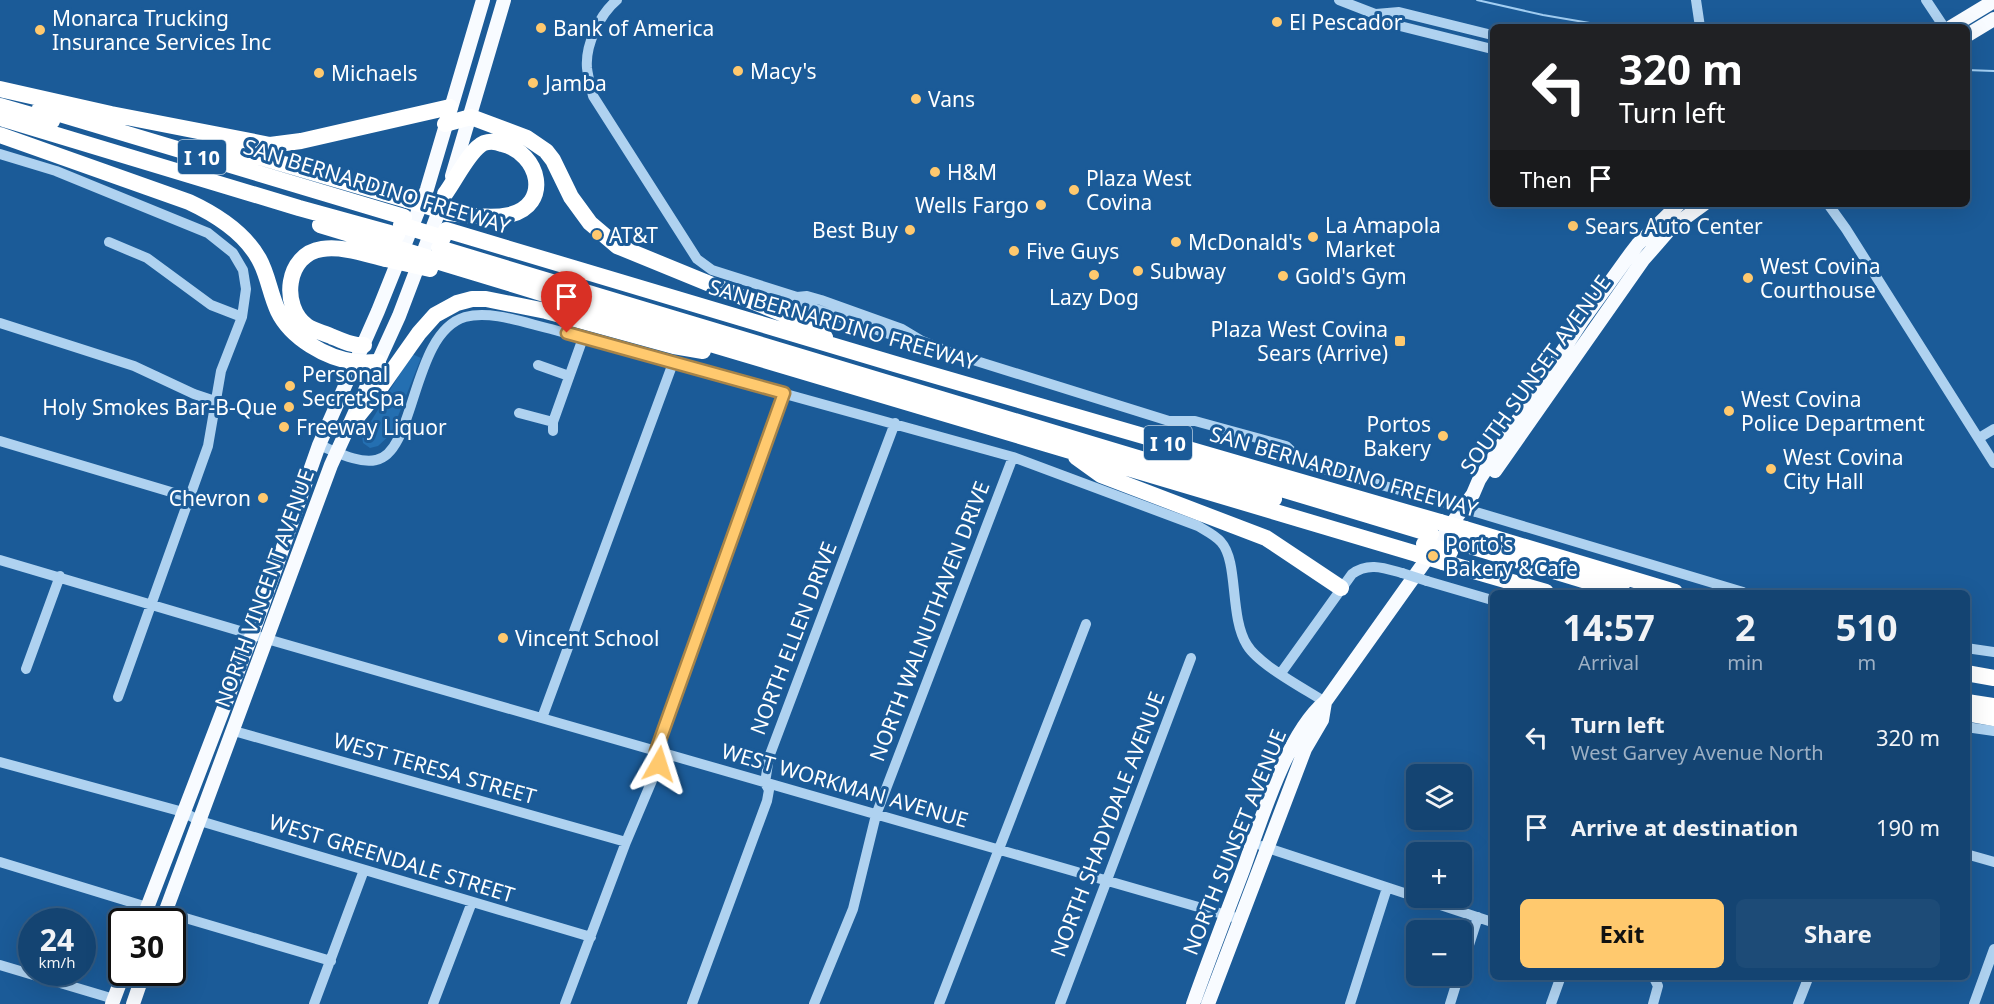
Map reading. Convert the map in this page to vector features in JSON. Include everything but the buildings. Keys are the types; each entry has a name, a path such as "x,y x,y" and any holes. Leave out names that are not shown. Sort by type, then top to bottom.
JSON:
{"highway":[{"path":"0,89 111,114 270,145 301,141 450,107"},
{"name":"SAN BERNARDINO FREEWAY","path":"0,96 398,236"},
{"path":"0,106 437,248 1441,542 1616,590"},
{"path":"111,114 449,213 510,215 529,204 537,176 533,166 519,150 500,143 489,142 476,148 445,194"},
{"path":"445,124 471,117 516,133 546,151 558,167 571,197 581,212 598,232 617,246 798,320 840,347"},
{"path":"0,118 398,236"},
{"name":"SAN BERNARDINO FREEWAY","path":"0,129 437,248 840,347 1441,542 1542,590"},
{"path":"0,135 189,202 223,220 236,231 259,259 285,324 299,338 325,352 355,362 378,362"},
{"path":"364,345 354,346 308,326 293,306 290,281 299,261 319,249 347,250 398,236"},
{"name":"SAN BERNARDINO FREEWAY","path":"437,248 516,295 549,296 1063,448 1441,542 1666,590"},
{"path":"349,427 435,315 457,303 472,299 486,299 546,311 674,346 780,364"},
{"path":"1063,448 1101,475 1266,538 1341,588"},
{"path":"1441,542 1583,590"},
{"path":"1970,673 1994,673"},
{"path":"1970,674 1994,678"},
{"path":"1970,703 1994,706"},
{"path":"1970,714 1994,718"}],"main road":[{"name":"NORTH VINCENT AVENUE","path":"147,907 252,634 319,444 364,345 398,236 427,189 483,0"},
{"name":"NORTH VINCENT AVENUE","path":"166,908 337,452 378,362 437,248 445,194 471,117 490,42 504,0"},
{"path":"1956,24 1994,1"},
{"path":"1970,34 1994,19"},
{"name":"SOUTH SUNSET AVENUE","path":"1473,494 1479,480 1582,321 1638,244 1675,207"},
{"name":"SOUTH SUNSET AVENUE","path":"1473,494 1485,484 1643,260 1671,228 1700,207"},
{"name":"NORTH SUNSET AVENUE","path":"1208,1004 1253,843 1294,741 1313,712 1325,702 1441,542 1473,494"},
{"name":"NORTH SUNSET AVENUE","path":"1193,1004 1267,848 1305,748 1322,720 1325,702"},
{"path":"113,1001 119,986"},
{"path":"133,1004 139,986"}],"street":[{"path":"618,0 611,6 593,33 587,66 593,96 697,259 712,270 797,297 804,305 889,334 922,340 954,354 1169,421 1195,421 1286,446 1302,461 1316,467 1450,504 1736,590"},
{"path":"1339,0 1376,14 1396,25 1490,49"},
{"path":"1696,0 1700,24"},
{"path":"1926,0 1942,24"},
{"path":"1376,14 1399,12 1490,35"},
{"path":"1421,32 1424,26 1483,40 1490,37"},
{"path":"0,154 56,171 208,233 233,253 243,270 246,289 242,317 221,371 208,446 118,697"},
{"path":"1830,207 1994,464"},
{"path":"109,242 147,258 211,305 242,317"},
{"path":"319,444 365,460 386,457 393,449 431,349 440,334 452,323 465,317 484,315 505,318 583,338 1013,457 1198,526 1223,544 1230,560 1234,604 1240,631 1247,645 1260,659 1325,702"},
{"path":"0,323 134,366 194,394 215,401"},
{"path":"519,413 553,427 583,338"},
{"path":"542,718 673,363"},
{"path":"538,365 569,376"},
{"path":"565,1004 626,842 659,764 656,751 784,393"},
{"name":"NORTH ELLEN DRIVE","path":"692,1004 767,801 769,790 765,783 769,757 895,423"},
{"path":"1979,438 1994,429"},
{"path":"0,441 191,498"},
{"name":"NORTH WALNUTHAVEN DRIVE","path":"814,1004 853,909 876,814 1013,457"},
{"name":"WEST WORKMAN AVENUE","path":"0,560 1233,917"},
{"path":"1281,673 1352,574 1366,566 1382,567 1490,599"},
{"path":"26,669 60,576"},
{"path":"939,1004 1086,624"},
{"path":"1970,649 1994,652"},
{"name":"NORTH SHADYDALE AVENUE","path":"1059,1004 1191,658"},
{"path":"1970,728 1994,731"},
{"name":"WEST TERESA STREET","path":"234,731 626,842"},
{"name":"WEST GREENDALE STREET","path":"0,762 183,812 200,821 591,937"},
{"path":"1253,843 1490,921"},
{"path":"1970,855 1994,862"},
{"path":"0,862 147,907"},
{"path":"314,1004 364,870"},
{"path":"1350,1004 1387,888"},
{"path":"433,1004 472,902"},
{"path":"1472,936 1478,917"},
{"path":"186,922 331,961"},
{"path":"1974,1004 1994,949"},
{"path":"0,965 113,1001"},
{"path":"1551,1004 1560,980"},
{"path":"1653,1004 1658,990 1655,980"},
{"path":"1798,1004 1807,980"},
{"path":"1450,1004 1456,986"}],"shaded area":[{"path":"412,354 421,358 391,434 378,446 370,448 363,443 362,436"}],"waterway":[{"path":"1477,0 1596,24"},
{"path":"1970,70 1994,71"}],"place":[{"name":"El Pescador","path":"1277,22"},
{"name":"Bank of America","path":"541,28"},
{"name":"Monarca Trucking Insurance Services Inc","path":"40,30"},
{"name":"Macy's","path":"738,71"},
{"name":"Michaels","path":"319,73"},
{"name":"Jamba","path":"533,83"},
{"name":"Vans","path":"916,99"},
{"name":"H&M","path":"935,172"},
{"name":"Plaza West Covina","path":"1074,190"},
{"name":"Wells Fargo","path":"1041,205"},
{"name":"Sears Auto Center","path":"1573,226"},
{"name":"Best Buy","path":"910,230"},
{"name":"AT&T","path":"597,235"},
{"name":"La Amapola Market","path":"1313,237"},
{"name":"McDonald's","path":"1176,242"},
{"name":"Five Guys","path":"1014,251"},
{"name":"Subway","path":"1138,271"},
{"name":"Lazy Dog","path":"1094,275"},
{"name":"Gold's Gym","path":"1283,276"},
{"name":"West Covina Courthouse","path":"1748,278"},
{"name":"Plaza West Covina Sears (Arrive)","path":"1400,341"},
{"name":"Personal Secret Spa","path":"290,386"},
{"name":"Holy Smokes Bar-B-Que","path":"289,407"},
{"name":"West Covina Police Department","path":"1729,411"},
{"name":"Freeway Liquor","path":"284,427"},
{"name":"Portos Bakery","path":"1443,436"},
{"name":"West Covina City Hall","path":"1771,469"},
{"name":"Chevron","path":"263,498"},
{"name":"Porto's Bakery &Cafe","path":"1433,556"},
{"name":"Vincent School","path":"503,638"}],"route":[{"path":"567,333 784,393 656,751 659,764"}]}
